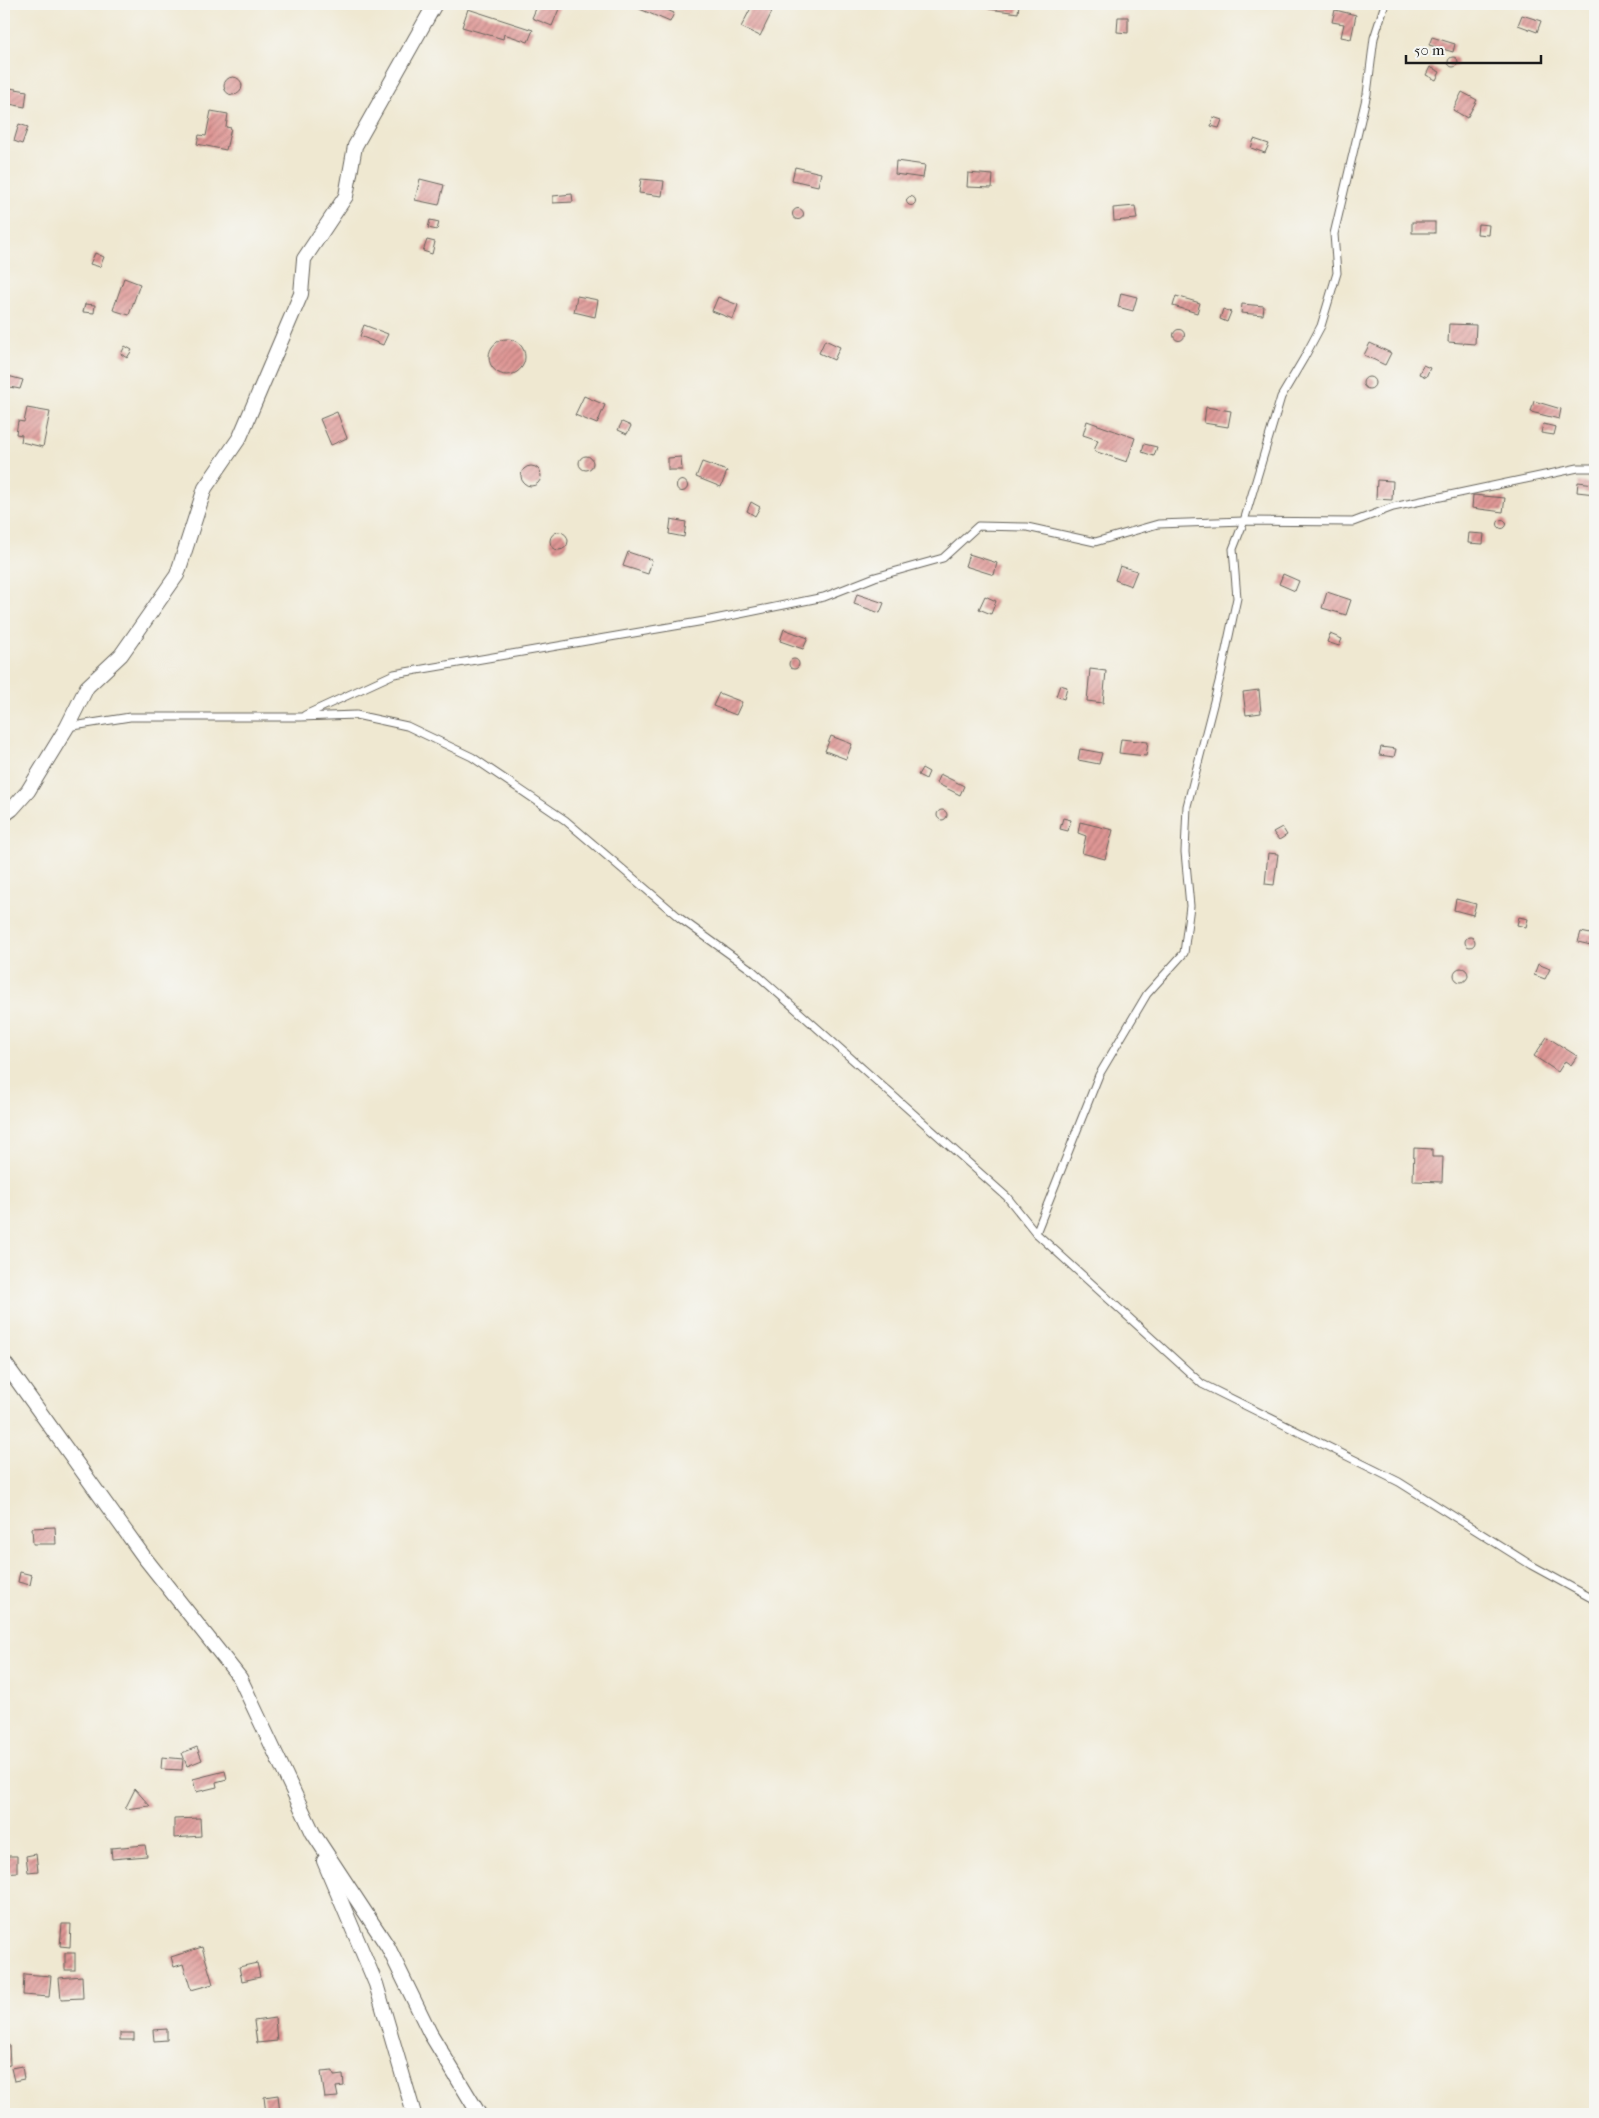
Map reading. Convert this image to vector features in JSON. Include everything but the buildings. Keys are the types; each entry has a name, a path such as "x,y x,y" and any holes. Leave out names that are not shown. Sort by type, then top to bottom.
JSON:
{"street":[{"path":"4,815 28,791 67,727 88,687 121,655 177,575 205,488 240,436 301,294 304,258 346,196 355,146 435,4"},
{"path":"4,1362 144,1557 240,1678 314,1833 376,1984 414,2114"},
{"path":"314,1833 388,1947 430,2033 479,2114"}],"lane":[{"path":"1036,1233 1099,1075 1147,994 1184,953 1190,906 1186,852 1187,806 1221,674 1237,598 1233,549 1244,521 1281,397 1321,326 1338,272 1334,234 1367,94 1374,38 1385,4"},
{"path":"300,717 394,674 710,620 824,597 875,577 943,558 978,526 1027,527 1095,542 1158,524 1244,521 1354,522 1392,507 1578,468 1595,468"},
{"path":"67,727 130,717 300,717 356,715 407,726 472,757 565,820 681,919 753,971 1007,1197 1036,1233 1202,1384 1399,1482 1531,1564 1595,1600"}]}
